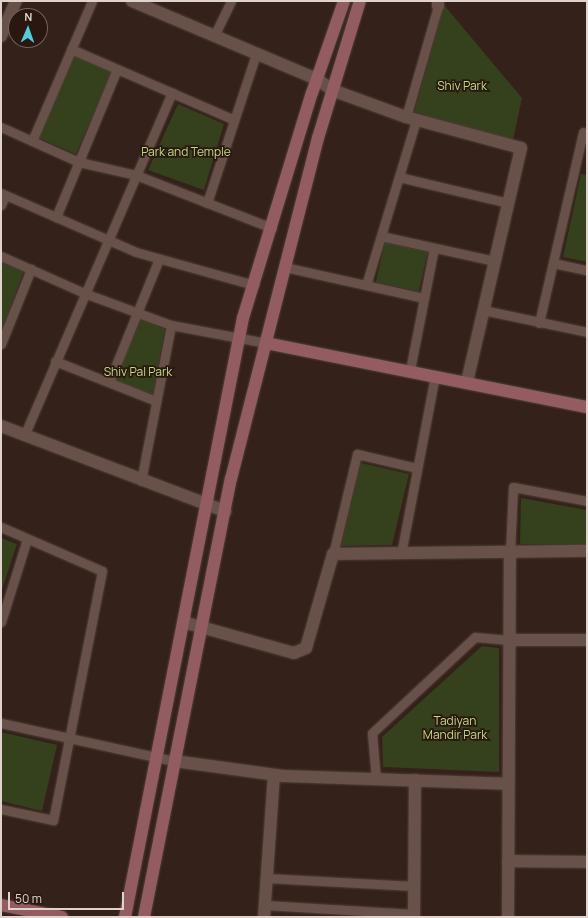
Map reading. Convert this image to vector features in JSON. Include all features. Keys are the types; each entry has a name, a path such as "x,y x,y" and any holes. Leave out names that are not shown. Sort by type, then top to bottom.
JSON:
{"street":[{"path":"1,36 16,1"},
{"path":"132,1 317,79 332,90 411,118 521,148 467,382"},
{"path":"125,917 239,338 317,79 344,1"},
{"path":"144,917 225,511 285,267 332,90 360,1"},
{"path":"266,343 410,370 587,407"},
{"path":"1,426 141,481 207,506 225,511"},
{"path":"183,622 294,653 306,648 333,554 587,551"},
{"path":"508,917 510,553"},
{"path":"509,640 587,640"},
{"path":"174,762 274,775 508,784"},
{"path":"264,911 274,775"},
{"path":"414,916 415,780"},
{"path":"508,861 587,862"},
{"path":"1,905 62,917"}],"lane":[{"path":"32,141 92,1"},
{"path":"214,36 232,1"},
{"path":"366,285 399,177 411,118 438,4"},
{"path":"71,49 234,120"},
{"path":"207,203 256,54"},
{"path":"56,217 117,69"},
{"path":"24,436 107,239 172,94"},
{"path":"1,127 79,162 136,175 272,228"},
{"path":"539,323 583,132"},
{"path":"399,177 508,203"},
{"path":"1,205 3,194 107,239 158,259 254,285"},
{"path":"381,236 495,261"},
{"path":"410,370 434,248"},
{"path":"1,256 84,293 171,325 266,343"},
{"path":"109,382 158,259"},
{"path":"553,263 587,270"},
{"path":"285,267 424,298"},
{"path":"2,341 31,269"},
{"path":"483,310 587,332"},
{"path":"141,481 171,325"},
{"path":"55,361 156,401"},
{"path":"401,554 435,376"},
{"path":"333,554 357,454 417,468"},
{"path":"510,553 513,487 587,501"},
{"path":"1,527 102,571 53,820 1,809"},
{"path":"1,622 27,539"},
{"path":"376,779 372,734 475,637 509,640"},
{"path":"1,723 174,762"},
{"path":"266,878 414,886"},
{"path":"264,911 414,916"}],"green space":[{"name":"Shiv Park","path":"444,5 522,98 513,140 414,112"},
{"path":"74,55 112,72 76,154 37,137"},
{"name":"Park and Temple","path":"178,104 224,124 204,190 148,170"},
{"path":"581,174 587,175 587,262 563,257"},
{"path":"385,242 428,252 419,292 376,282"},
{"path":"1,261 24,271 1,333"},
{"name":"Shiv Pal Park","path":"141,319 165,329 153,394 113,384"},
{"path":"361,463 409,474 392,545 341,546"},
{"path":"521,498 587,510 587,545 520,544"},
{"path":"1,538 17,544 1,593"},
{"name":"Tadiyan Mandir Park","path":"482,646 499,648 499,772 383,767 382,737"},
{"path":"1,732 57,745 42,811 1,801"}]}
